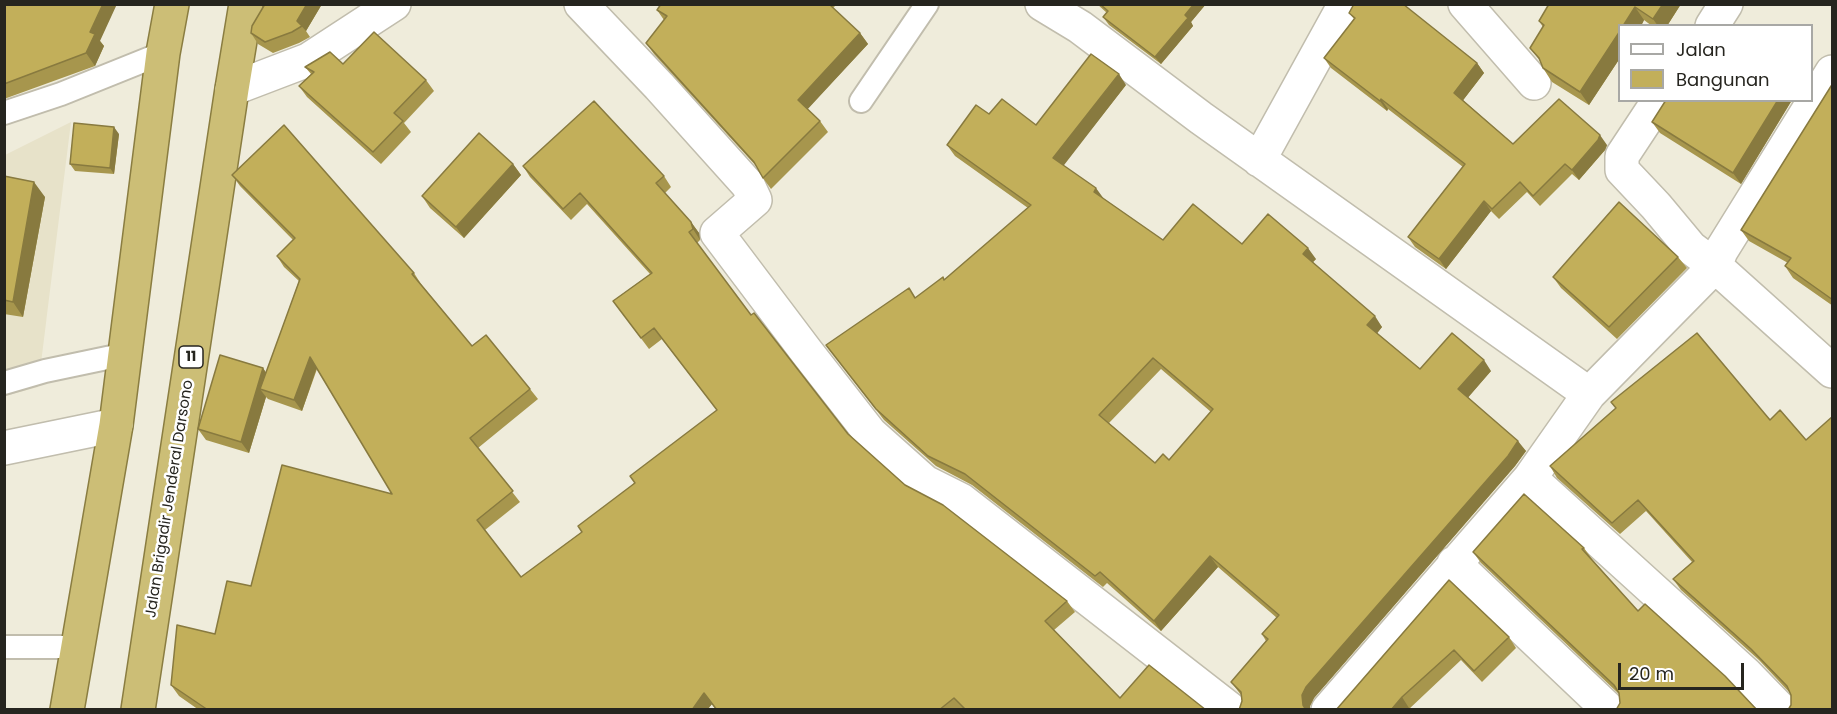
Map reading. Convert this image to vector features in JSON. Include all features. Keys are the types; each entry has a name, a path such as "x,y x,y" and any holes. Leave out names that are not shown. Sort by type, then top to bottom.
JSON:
{"highway":[{"path":"67,710 116,425 163,53 172,4"},
{"name":"Jalan Brigadir Jenderal Darsono","path":"138,710 246,4"}],"street":[{"path":"232,89 308,60 394,4"},
{"path":"581,4 748,185 755,200 717,233 870,433 926,482 961,500 1231,710"},
{"path":"1042,4 1080,27 1259,160 1589,394"},
{"path":"1259,160 1345,4"},
{"path":"1465,4 1534,83"},
{"path":"1713,24 1726,4"},
{"path":"1328,710 1530,478 1589,394 1715,266 1721,251 1833,72"},
{"path":"1658,102 1622,156 1622,170 1691,248 1715,266 1833,371"},
{"path":"4,448 116,425"},
{"path":"1530,478 1746,674 1781,710"},
{"path":"1454,563 1608,710"}],"lane":[{"path":"861,102 927,4"},
{"path":"4,113 61,94 163,53"},
{"path":"4,382 126,354"},
{"path":"4,647 78,647"}],"shaded area":[{"path":"71,122 38,387 5,396 5,155"}],"building":[{"path":"4,4 103,4 90,32 95,34 86,53 4,84"},
{"path":"265,4 307,4 297,21 302,26 265,42 251,33 252,26"},
{"path":"661,4 829,4 860,33 798,100 820,121 763,178 754,162 646,43 667,16 657,10"},
{"path":"1100,4 1194,4 1185,15 1188,18 1155,57 1103,17 1108,11"},
{"path":"1354,4 1403,4 1477,63 1454,93 1513,144 1559,99 1600,135 1598,140 1572,170 1565,164 1533,196 1520,182 1492,209 1484,201 1439,259 1408,237 1465,164 1324,58 1355,18 1349,13"},
{"path":"1549,4 1663,4 1653,19 1635,7 1624,24 1618,24 1618,34 1580,92 1543,68 1539,58 1530,48 1544,25 1539,21"},
{"path":"374,32 426,80 394,113 403,121 373,152 299,86 314,72 305,67 330,52 343,64"},
{"path":"1091,54 1119,74 1053,158 1096,188 1094,192 1163,240 1193,204 1242,244 1268,214 1308,248 1303,254 1375,316 1367,325 1420,369 1452,333 1484,360 1458,389 1518,441 1508,456 1306,687 1302,695 1306,710 1239,710 1242,701 1241,692 1231,682 1268,639 1262,634 1279,615 1210,556 1154,621 1100,572 1095,576 965,474 928,456 876,409 826,345 909,288 915,298 943,277 944,280 1031,205 947,145 976,105 989,114 1002,99 1036,125","holes":["1153,358 1213,409 1169,460 1163,454 1155,463 1099,415"]},
{"path":"1833,83 1833,300 1785,266 1791,258 1741,230"},
{"path":"594,101 664,176 656,183 691,222 693,229 689,232 751,315 754,313 848,434 905,485 943,505 1067,601 1045,621 1120,698 1149,665 1206,710 966,710 954,698 939,710 717,710 704,693 692,710 208,710 171,685 177,625 215,634 227,581 251,586 282,465 392,494 310,357 294,400 260,389 300,279 277,256 295,238 232,175 284,125 414,273 412,274 472,346 486,335 530,389 470,438 513,491 477,520 521,577 582,532 578,526 635,483 630,476 717,410 654,328 641,338 613,301 652,273 580,193 563,209 523,166"},
{"path":"1665,102 1777,102 1733,173 1652,122"},
{"path":"74,123 114,127 110,168 70,164"},
{"path":"479,133 513,164 456,227 422,196"},
{"path":"4,176 34,182 13,302 4,300"},
{"path":"1619,202 1678,257 1609,327 1553,277"},
{"path":"1697,333 1770,420 1780,410 1806,440 1833,416 1833,710 1788,710 1791,705 1791,695 1787,686 1751,649 1673,579 1694,561 1638,500 1612,523 1550,466 1616,408 1611,402"},
{"path":"220,355 263,368 241,442 198,429"},
{"path":"1524,494 1584,548 1582,549 1638,611 1645,604 1725,676 1757,710 1616,710 1620,703 1619,693 1614,685 1473,552"},
{"path":"1449,580 1509,637 1474,671 1454,650 1402,697 1391,710 1336,710"}]}
